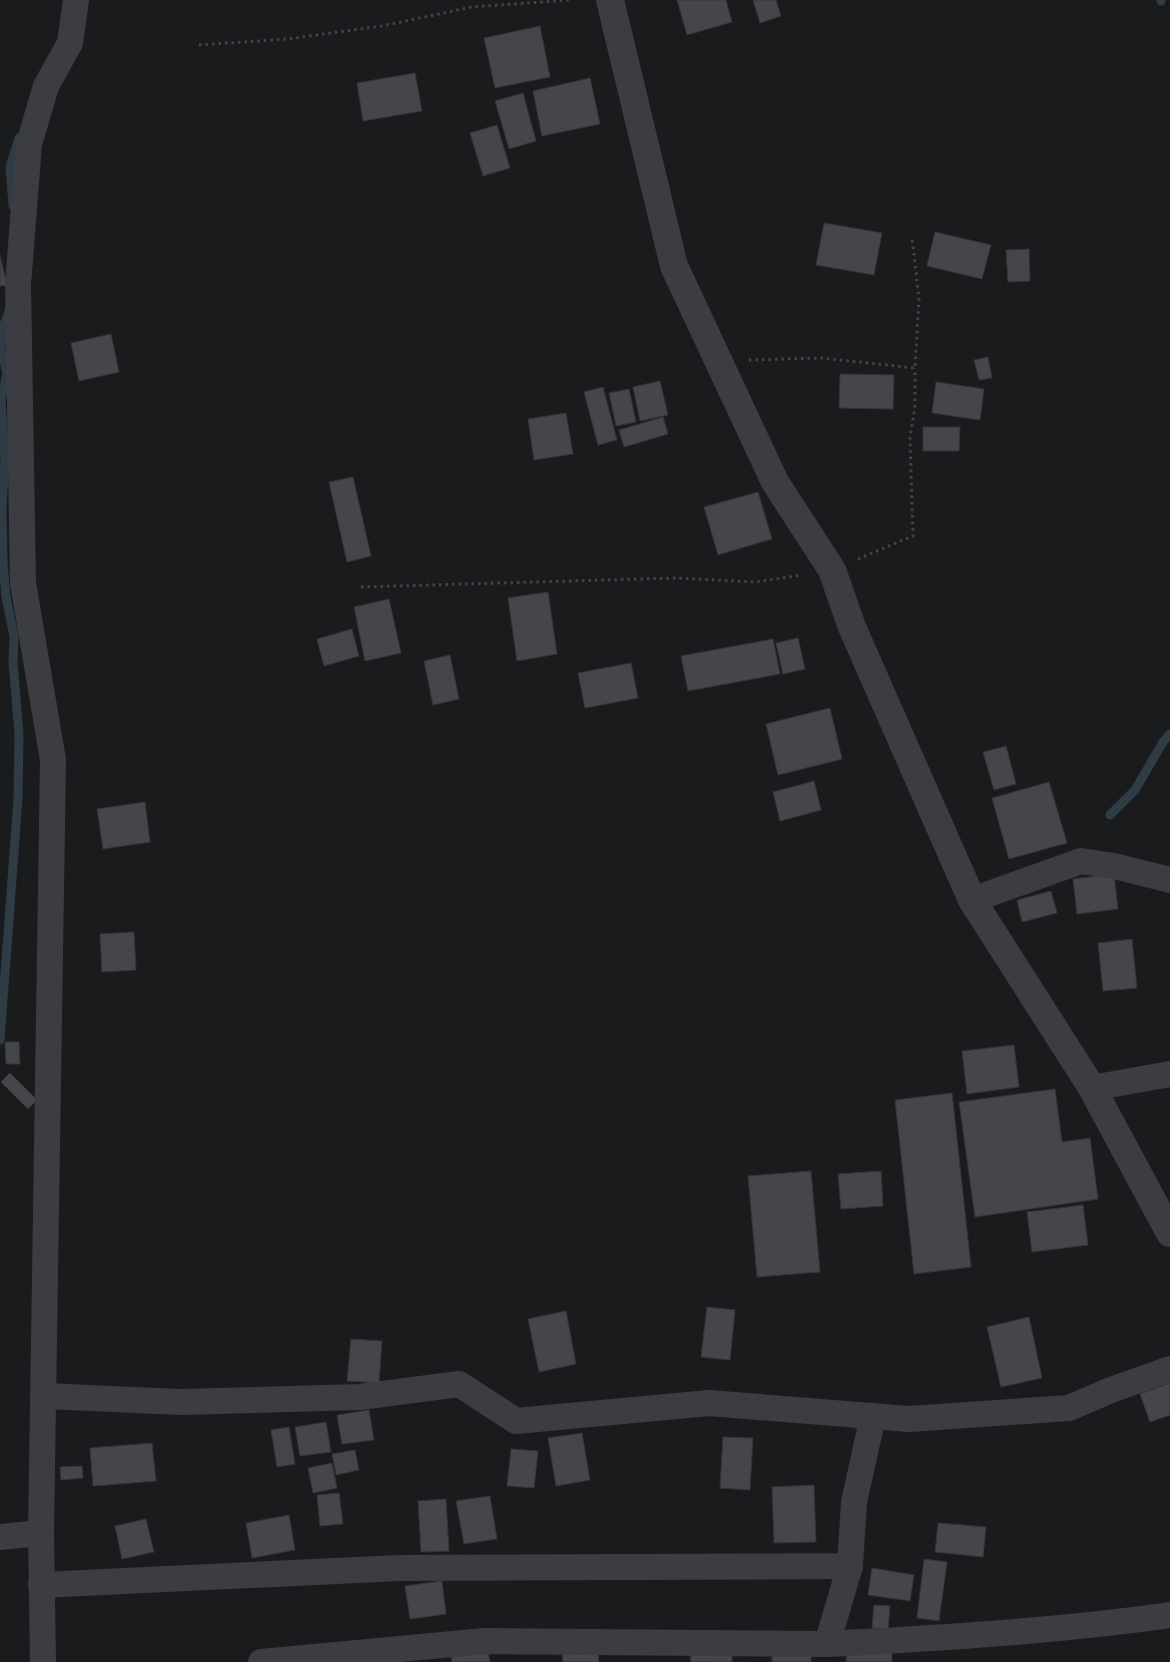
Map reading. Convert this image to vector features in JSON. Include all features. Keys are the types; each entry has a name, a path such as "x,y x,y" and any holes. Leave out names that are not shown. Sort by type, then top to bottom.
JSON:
{"street":[{"path":"43,1662 41,1586 53,760 23,583 18,284 28,144 46,86 70,42 76,0"},
{"path":"610,0 674,266 775,482 832,570 852,627 972,900 1092,1088 1170,1233"},
{"path":"972,900 1081,861 1114,866 1170,880"},
{"path":"1092,1088 1170,1074"},
{"path":"44,1396 181,1402 360,1397 459,1384 516,1421 709,1402 909,1420 1069,1408 1111,1390 1170,1369"},
{"path":"827,1644 850,1566 854,1502 873,1416"},
{"path":"0,1537 42,1533"},
{"path":"41,1586 400,1568 850,1566"},
{"path":"261,1662 485,1640 827,1644 976,1636 1123,1622 1170,1615"}],"path":[{"path":"199,45 288,39 382,26 472,7 570,0"},
{"path":"361,587 675,578 755,582 832,570 913,536 910,439 916,405 914,368 919,299 912,237"},
{"path":"724,372 736,360 821,358 914,368"}],"building":[{"path":"677,0 726,0 732,22 687,35"},
{"path":"753,0 776,0 781,16 760,23"},
{"path":"540,26 550,77 495,88 484,38"},
{"path":"415,73 422,111 363,121 357,83"},
{"path":"590,78 600,124 542,136 533,91"},
{"path":"523,93 536,141 509,149 495,101"},
{"path":"497,125 510,168 483,176 470,133"},
{"path":"824,223 882,233 874,275 816,265"},
{"path":"935,232 991,245 982,279 927,266"},
{"path":"1029,249 1030,281 1008,282 1006,250"},
{"path":"0,255 7,285 0,286"},
{"path":"111,334 119,372 79,381 71,343"},
{"path":"988,357 992,378 979,380 974,360"},
{"path":"840,374 894,375 893,409 839,408"},
{"path":"660,381 668,415 640,421 633,387"},
{"path":"936,382 984,389 980,420 932,413"},
{"path":"603,387 617,440 598,445 584,392"},
{"path":"629,389 636,422 616,426 609,393"},
{"path":"566,413 573,454 534,460 528,419"},
{"path":"663,417 668,434 624,447 619,430"},
{"path":"923,427 960,427 959,451 923,451"},
{"path":"353,477 371,556 347,562 329,482"},
{"path":"758,492 772,539 718,555 704,507"},
{"path":"548,592 557,654 517,661 508,598"},
{"path":"389,599 401,653 365,661 354,607"},
{"path":"352,629 359,656 324,666 317,639"},
{"path":"798,638 805,669 783,674 776,643"},
{"path":"773,639 780,674 688,691 681,656"},
{"path":"450,655 459,699 433,705 424,661"},
{"path":"631,663 638,698 585,708 578,673"},
{"path":"830,708 842,759 778,775 766,724"},
{"path":"1006,746 1016,784 994,790 983,752"},
{"path":"814,781 821,810 780,821 773,792"},
{"path":"1049,782 1067,843 1009,859 992,798"},
{"path":"145,802 150,842 103,849 97,809"},
{"path":"1114,874 1118,909 1077,914 1073,879"},
{"path":"1051,891 1057,913 1022,922 1017,900"},
{"path":"134,932 136,970 102,972 100,934"},
{"path":"1132,939 1137,988 1103,991 1098,943"},
{"path":"5,1042 19,1042 20,1064 6,1064"},
{"path":"1014,1045 1019,1087 967,1094 962,1051"},
{"path":"10,1073 37,1100 28,1109 1,1082"},
{"path":"1055,1089 1062,1142 1090,1138 1098,1199 975,1217 959,1102"},
{"path":"952,1093 971,1267 914,1274 895,1100"},
{"path":"811,1171 820,1272 757,1277 748,1176"},
{"path":"881,1171 883,1206 841,1209 838,1174"},
{"path":"1083,1205 1088,1245 1032,1252 1027,1212"},
{"path":"707,1307 735,1310 730,1360 701,1357"},
{"path":"566,1311 576,1364 539,1372 528,1319"},
{"path":"1029,1317 1042,1378 1001,1387 987,1327"},
{"path":"351,1339 382,1341 379,1383 347,1381"},
{"path":"1170,1383 1170,1415 1150,1422 1140,1394"},
{"path":"369,1410 374,1440 342,1444 337,1415"},
{"path":"326,1422 331,1452 300,1456 295,1427"},
{"path":"289,1427 295,1464 277,1467 271,1430"},
{"path":"582,1433 590,1480 556,1486 548,1438"},
{"path":"723,1437 753,1438 750,1490 720,1488"},
{"path":"152,1443 156,1481 93,1486 90,1448"},
{"path":"511,1449 538,1451 534,1488 507,1486"},
{"path":"355,1450 359,1470 336,1475 332,1454"},
{"path":"332,1463 337,1488 313,1493 308,1468"},
{"path":"82,1466 83,1478 61,1480 60,1467"},
{"path":"814,1485 816,1542 774,1543 772,1487"},
{"path":"339,1493 343,1524 320,1526 317,1495"},
{"path":"490,1496 497,1539 464,1544 456,1501"},
{"path":"446,1499 449,1551 421,1552 418,1501"},
{"path":"289,1515 295,1550 252,1558 246,1523"},
{"path":"146,1519 154,1552 122,1559 115,1526"},
{"path":"938,1523 986,1527 983,1557 935,1552"},
{"path":"924,1559 947,1562 939,1621 917,1618"},
{"path":"872,1568 914,1575 910,1601 868,1595"},
{"path":"442,1581 446,1614 410,1619 405,1586"},
{"path":"874,1605 890,1606 888,1629 872,1628"},
{"path":"597,1648 599,1662 563,1662 562,1653"},
{"path":"732,1648 732,1662 691,1662 690,1650"},
{"path":"488,1651 490,1662 452,1662 451,1656"},
{"path":"772,1651 811,1652 811,1662 772,1662"},
{"path":"847,1651 892,1651 892,1662 846,1662"}],"waterway":[{"path":"13,206 10,167 19,138"},
{"path":"0,1040 18,799 19,734 13,662 14,636 6,597 3,562 2,508 5,459 1,400 7,373 1,350 2,330 9,311"},
{"path":"1110,815 1135,790 1163,742 1170,734"}]}
